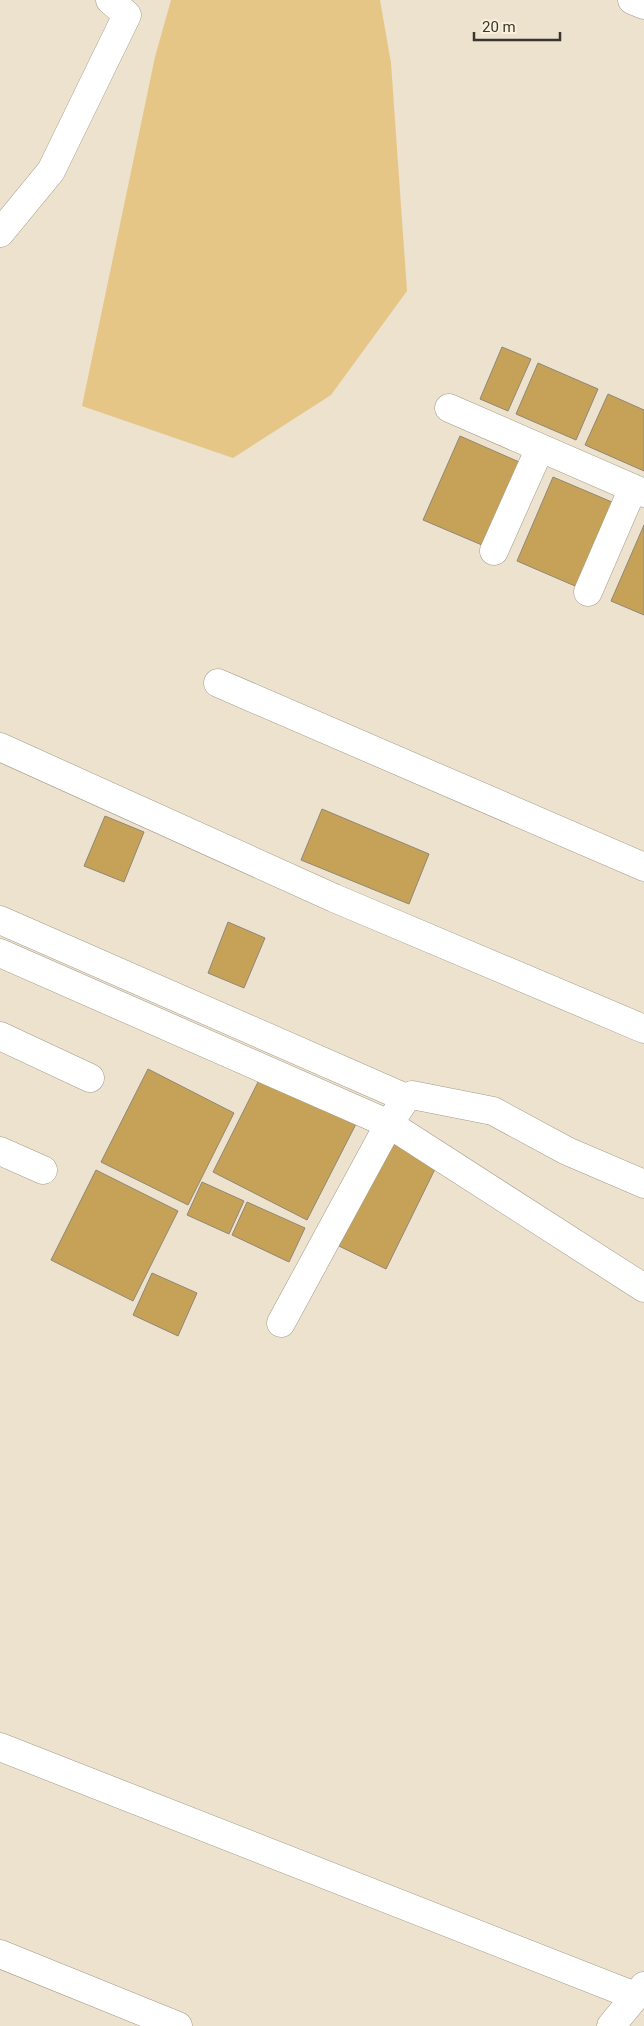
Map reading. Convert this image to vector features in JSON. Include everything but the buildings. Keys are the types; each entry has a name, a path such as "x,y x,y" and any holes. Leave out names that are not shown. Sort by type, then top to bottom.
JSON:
{"street":[{"path":"0,233 51,171 127,15 110,0"},
{"path":"632,0 644,5"},
{"path":"449,408 638,490 588,592"},
{"path":"494,551 540,448"},
{"path":"218,683 644,867"},
{"path":"0,747 334,898 644,1029"},
{"path":"0,920 406,1098"},
{"path":"0,953 389,1124 644,1288"},
{"path":"0,1036 90,1078"},
{"path":"281,1323 389,1124 406,1098 412,1095 493,1111 567,1151 644,1184"},
{"path":"0,1151 43,1170"},
{"path":"0,1747 640,1991 610,2026"},
{"path":"0,1954 178,2026"}],"shaded area":[{"path":"171,0 380,0 391,63 407,291 331,395 233,458 82,406 155,57"}]}
